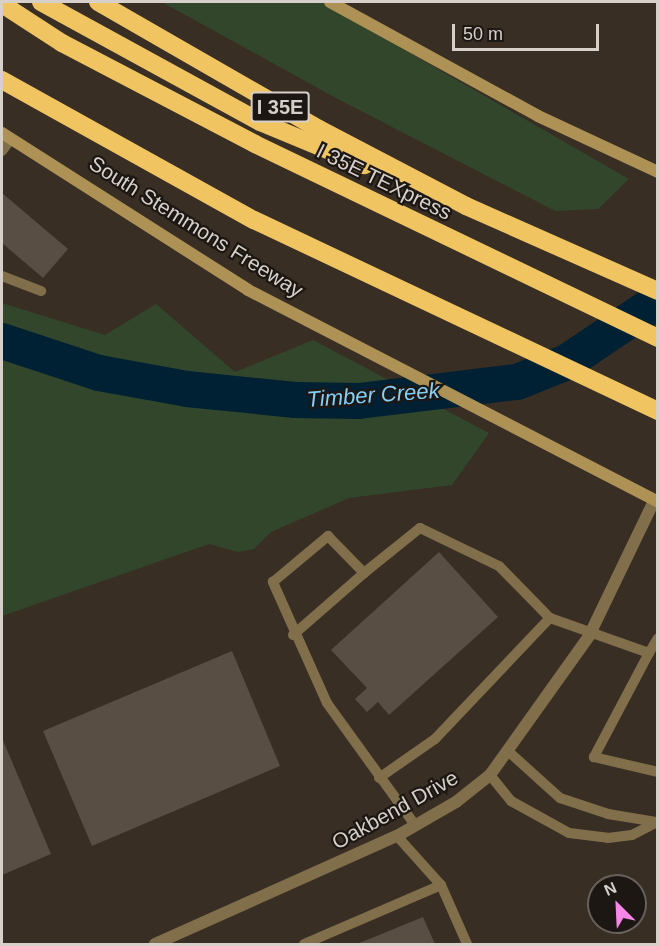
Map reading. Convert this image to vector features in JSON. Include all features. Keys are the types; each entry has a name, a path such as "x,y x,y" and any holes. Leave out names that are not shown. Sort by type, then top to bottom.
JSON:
{"highway":[{"path":"41,2 260,122 466,206"},
{"name":"I 35E","path":"98,2 319,129 466,206 657,291"},
{"name":"I 35E TEXpress","path":"2,4 62,43 385,208 657,338"},
{"name":"South Stemmons Freeway","path":"2,80 243,214 363,274 657,413"}],"main road":[{"path":"330,2 538,116 657,172"},
{"name":"South Stemmons Freeway","path":"6,136 248,290 656,502"}],"street":[{"name":"Oakbend Drive","path":"155,945 397,836 456,802 490,775 510,752 589,636 656,502"}],"lane":[{"path":"2,151 6,136"},
{"path":"2,276 41,291"},
{"path":"293,635 420,528 499,566 550,618 589,636 649,653"},
{"path":"364,573 328,536 273,582 293,635 327,703 379,778 416,825"},
{"path":"379,778 435,739 550,618"},
{"path":"657,638 594,757 657,772"},
{"path":"490,775 511,801 569,832 608,838 632,835 657,822 608,814 560,798 510,752"},
{"path":"397,836 441,885 466,945"},
{"path":"304,945 441,885"}],"green space":[{"path":"162,2 321,2 629,179 598,209 555,211 332,96"},
{"path":"2,303 105,335 156,304 235,372 313,340 489,433 452,485 349,498 271,532 254,549 238,552 209,544 2,616"}],"building":[{"path":"2,193 68,249 43,278 2,243"},
{"path":"439,552 498,617 389,715 378,702 367,712 355,699 367,688 331,650"},
{"path":"232,651 280,766 92,846 43,731"},
{"path":"2,738 51,854 2,875"},
{"path":"423,917 435,944 357,944"}],"waterway":[{"name":"Timber Creek","path":"2,341 99,373 187,389 295,400 359,401 517,382 567,362 658,301"}]}
